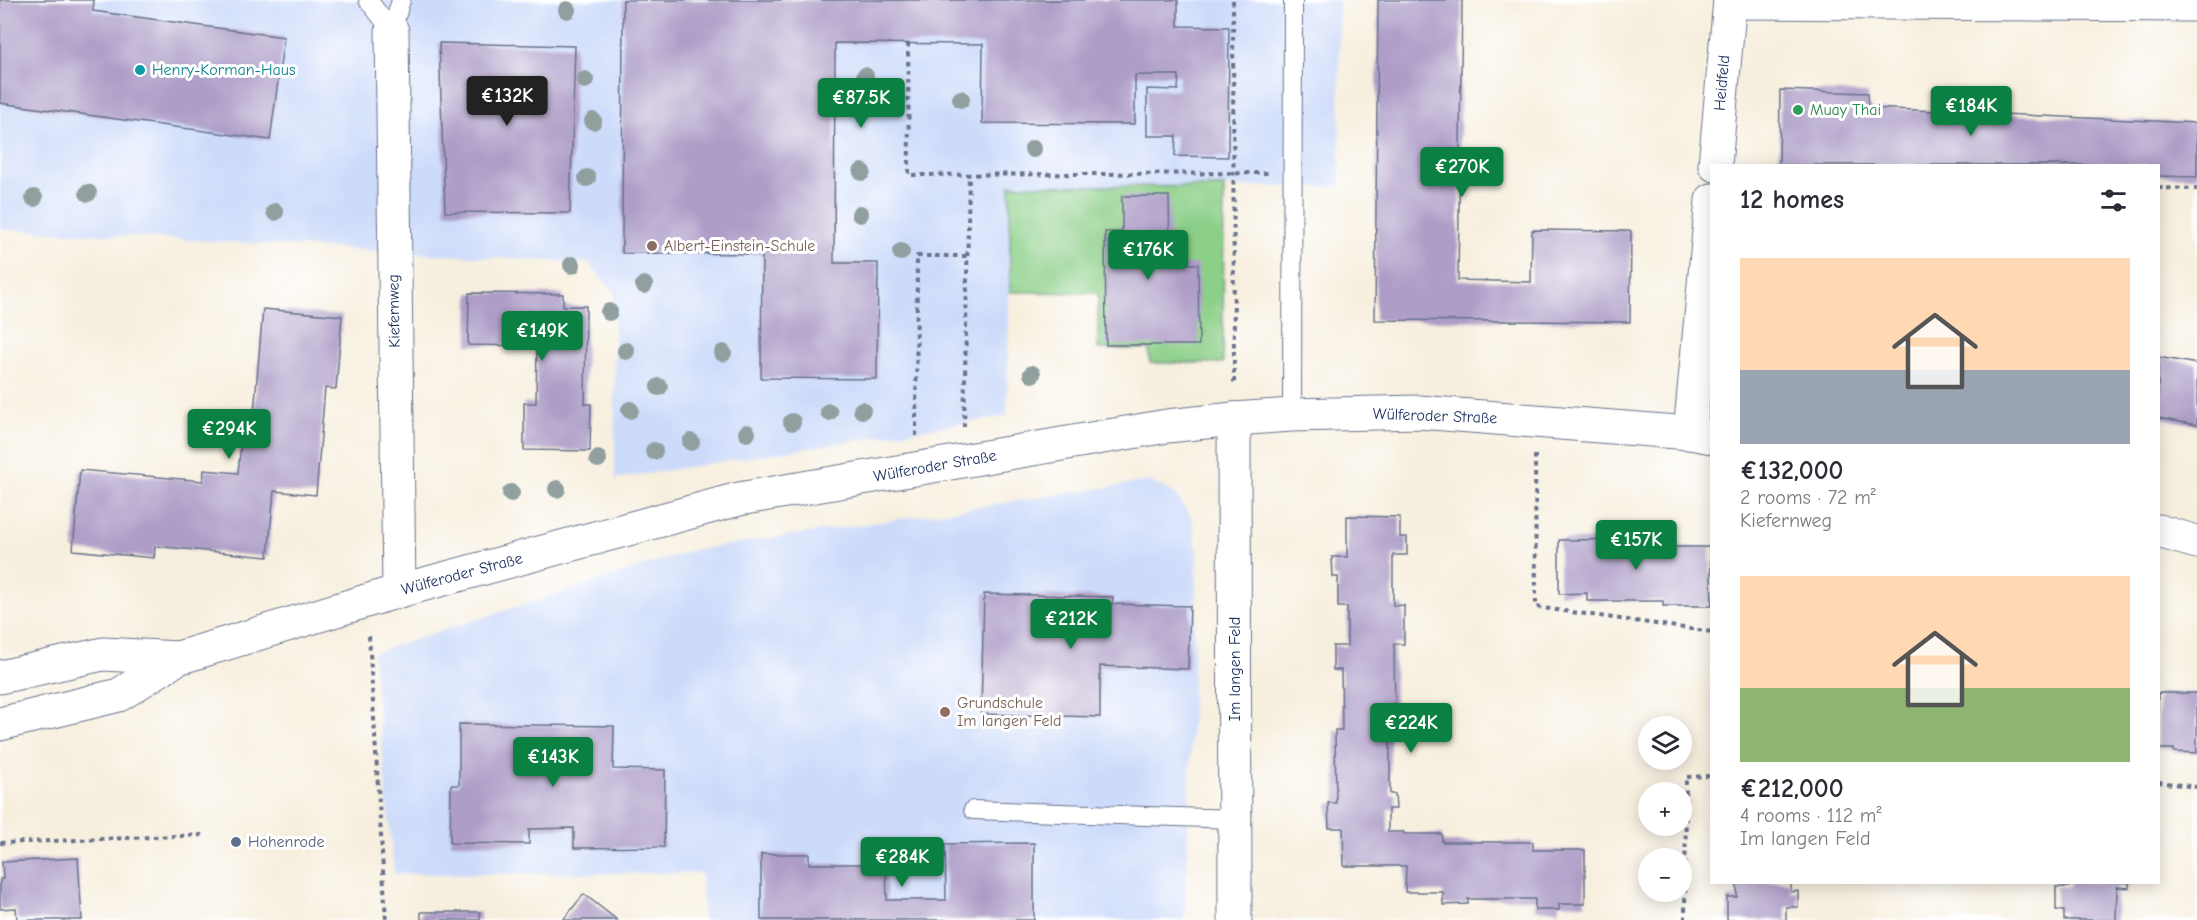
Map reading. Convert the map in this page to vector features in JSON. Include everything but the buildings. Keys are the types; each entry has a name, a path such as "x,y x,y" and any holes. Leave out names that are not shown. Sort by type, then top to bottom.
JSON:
{"street":[{"path":"1730,1 2197,4"},
{"name":"Heidfeld","path":"1715,164 1730,1"},
{"name":"Kiefernweg","path":"392,31 399,591"},
{"path":"1701,435 1710,243"},
{"name":"Wülferoder Straße","path":"0,724 119,695 178,658 399,591 739,499 1167,426 1292,415 1419,412 1701,435"},
{"name":"Im langen Feld","path":"1234,419 1236,920"},
{"path":"2160,532 2197,542"},
{"name":"Wülferoder Straße","path":"0,677 103,654 178,658"}],"lane":[{"path":"368,0 392,31"},
{"path":"392,31 401,0"},
{"path":"1292,415 1293,0"},
{"path":"973,810 1235,819"}],"path":[{"path":"1233,0 1234,419"},
{"path":"908,44 909,175 1293,173"},
{"path":"963,461 969,175"},
{"path":"2160,188 2197,189"},
{"path":"916,469 918,256 967,256"},
{"path":"1534,421 1536,608 1710,632"},
{"path":"367,602 386,920"},
{"path":"1685,920 1686,777 1710,777"},
{"path":"2160,783 2197,787"},
{"path":"0,843 202,835"}],"shaded area":[{"name":"Albert-Einstein-Schule","path":"0,0 1339,0 1340,187 1011,186 1007,416 615,479 614,292 588,263 0,229"},
{"name":"Grundschule Im langen Feld","path":"1149,481 1175,494 1192,518 1197,550 1185,920 703,920 701,873 394,874 373,653 694,550"}],"green space":[{"path":"1010,185 1224,187 1223,363 1150,363 1149,349 1098,349 1098,293 1010,292"}],"place":[{"name":"Henry-Korman-Haus","path":"140,70"},
{"name":"Muay Thai","path":"1798,110"},
{"name":"Albert-Einstein-Schule","path":"652,246"},
{"name":"Grundschule Im langen Feld","path":"945,712"},
{"name":"Hohenrode","path":"236,842"}]}
